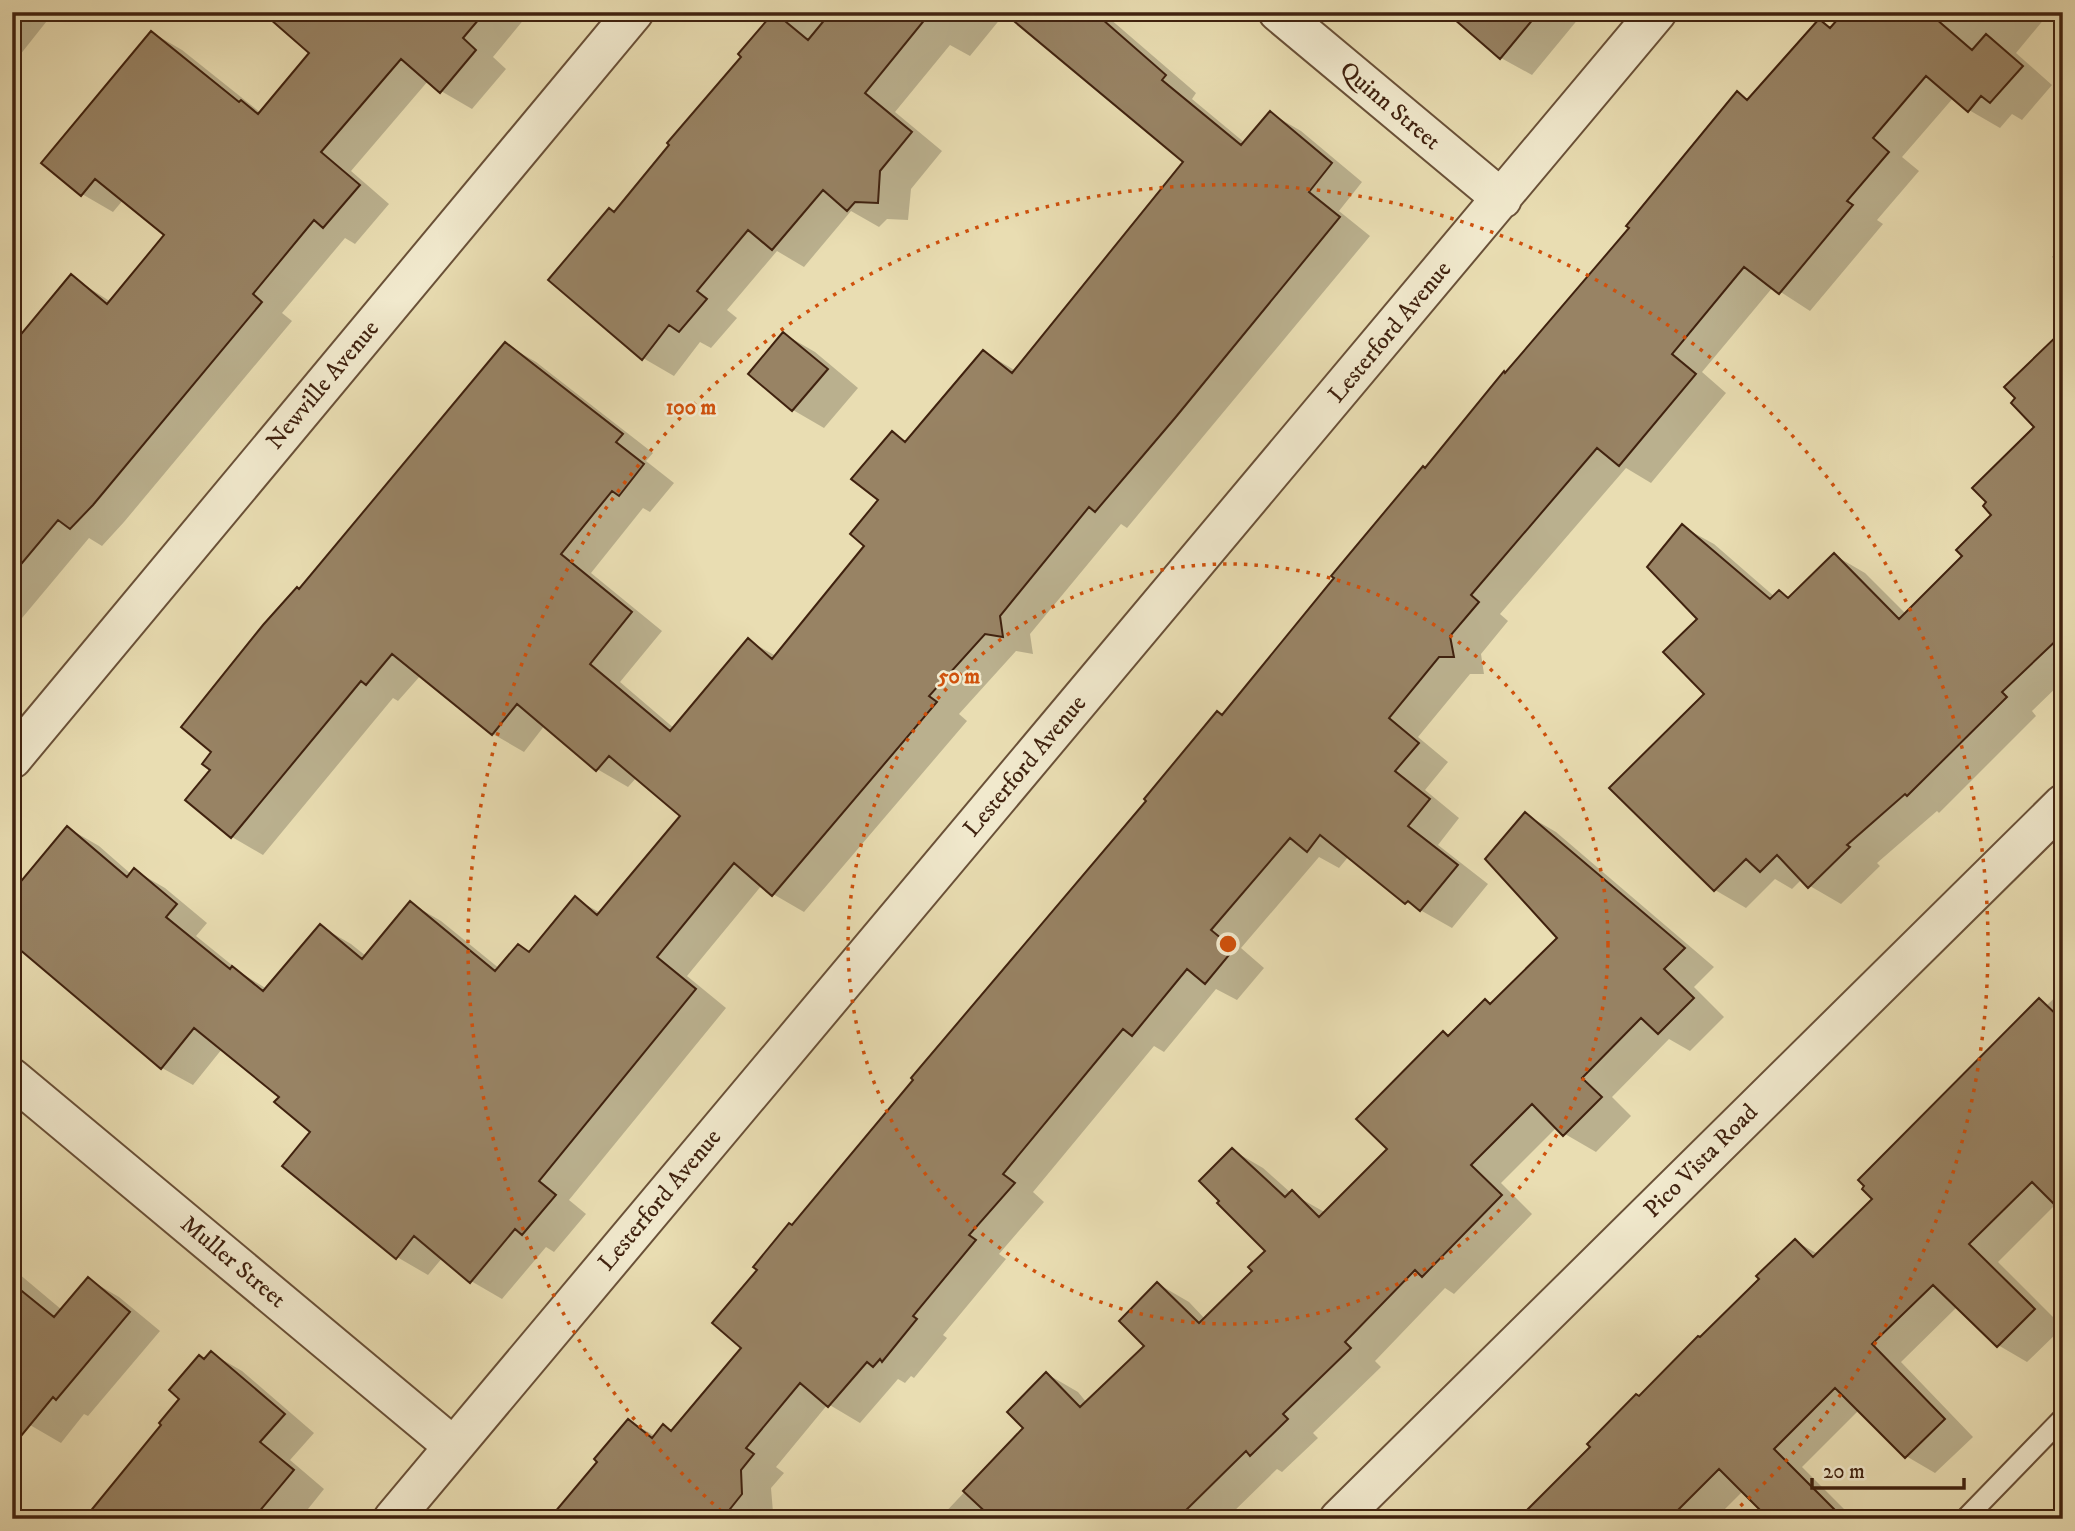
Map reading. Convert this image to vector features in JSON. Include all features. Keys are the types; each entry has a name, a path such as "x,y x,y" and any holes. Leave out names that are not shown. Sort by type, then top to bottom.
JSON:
{"street":[{"name":"Newville Avenue","path":"12,759 634,12"},
{"name":"Quinn Street","path":"1278,12 1502,199"},
{"name":"Lesterford Avenue","path":"393,1519 1657,12"},
{"name":"Pico Vista Road","path":"1339,1519 2063,804"},
{"name":"Muller Street","path":"12,1078 453,1446"}],"lane":[{"path":"1965,1519 2063,1418"}],"building":[{"path":"262,12 485,12 463,38 476,50 440,93 401,59 321,152 360,185 323,228 314,220 253,294 262,302 93,505 70,529 58,520 12,575 12,345 71,274 107,304 164,235 95,179 81,196 41,163 151,31 239,102 241,100 258,114 309,53"},
{"path":"774,12 808,40 831,12 931,12 865,93 912,132 880,171 878,203 855,202 847,211 823,190 772,250 748,230 697,291 707,299 679,332 669,325 642,360 548,280 609,208 614,212 669,145 667,143 741,57 738,54"},
{"path":"1003,12 1094,12 1166,75 1162,80 1241,145 1270,111 1332,163 1309,192 1340,217 1095,512 1089,507 1000,616 1003,637 985,634 929,696 937,702 772,896 734,863 657,957 696,989 539,1181 556,1195 522,1235 515,1229 470,1283 414,1236 396,1259 282,1166 310,1132 274,1102 279,1097 194,1028 161,1069 12,943 12,892 67,826 127,877 134,868 177,904 166,917 230,969 232,966 263,991 320,924 362,959 410,901 495,971 518,944 529,952 575,896 597,915 680,816 609,756 596,771 517,704 492,735 392,654 366,685 361,681 231,838 185,800 210,770 202,764 211,752 181,727 263,625 297,587 299,589 505,342 623,434 616,442 644,464 619,496 612,491 561,554 632,612 590,664 670,731 748,638 772,659 864,546 850,534 878,500 851,479 892,431 905,442 983,350 1012,373 1183,162"},
{"path":"1446,12 1539,12 1500,59"},
{"path":"1844,12 1928,12 1972,50 1986,34 2023,66 1990,103 1981,96 1968,112 1926,76 1873,138 1889,152 1847,201 1853,205 1779,294 1744,267 1672,354 1696,374 1619,466 1597,448 1471,595 1479,602 1450,636 1454,657 1439,657 1389,718 1419,743 1395,771 1430,799 1408,826 1458,865 1420,911 1408,901 1405,904 1320,835 1307,852 1290,838 1211,930 1234,949 1205,984 1187,969 1132,1036 1123,1029 1003,1174 1015,1183 969,1235 976,1240 913,1316 917,1319 882,1362 880,1359 873,1367 867,1362 828,1407 800,1383 746,1448 754,1454 741,1470 742,1494 722,1519 549,1519 597,1462 594,1459 628,1419 652,1438 663,1424 671,1431 741,1348 712,1323 757,1270 753,1267 789,1223 792,1225 913,1080 911,1078 1146,801 1144,799 1217,711 1222,715 1334,578 1331,576 1629,228 1626,226 1737,91 1747,100 1819,19 1830,28"},
{"path":"2063,330 2063,634 2002,692 2007,697 1907,796 1905,794 1847,845 1850,847 1808,888 1777,855 1760,872 1746,859 1714,891 1609,788 1704,694 1663,652 1697,619 1647,567 1682,524 1770,599 1779,590 1788,598 1834,553 1899,619 1962,556 1956,550 1991,515 1983,506 1986,502 1972,488 2034,427 2011,403 2015,398 2004,387"},
{"path":"783,332 828,369 792,411 748,374"},
{"path":"1525,812 1685,948 1664,969 1694,998 1658,1034 1641,1018 1582,1078 1602,1097 1563,1136 1532,1104 1471,1165 1502,1195 1422,1277 1415,1270 1345,1342 1351,1348 1283,1414 1288,1419 1250,1456 1246,1451 1177,1519 993,1519 963,1491 1023,1428 1007,1412 1046,1372 1080,1407 1144,1346 1119,1321 1157,1282 1199,1323 1252,1271 1248,1267 1265,1251 1199,1181 1232,1148 1285,1197 1292,1190 1319,1217 1387,1149 1356,1119 1443,1031 1448,1036 1485,999 1490,1004 1557,938 1485,859"},
{"path":"2039,998 2063,1021 2063,1213 2032,1182 1969,1244 2035,1309 1997,1347 1933,1285 1872,1344 1945,1419 1905,1458 1835,1388 1774,1449 1844,1519 1769,1519 1719,1469 1669,1519 1518,1519 1590,1447 1587,1444 1636,1394 1639,1396 1698,1336 1700,1337 1759,1279 1756,1276 1795,1239 1813,1257 1872,1199 1862,1189 1864,1186 1858,1180"},
{"path":"88,1277 130,1312 56,1400 53,1397 12,1447 12,1283 54,1317"},
{"path":"211,1351 285,1414 260,1442 294,1470 253,1519 84,1519 179,1399 169,1390 199,1355 204,1359"}]}
